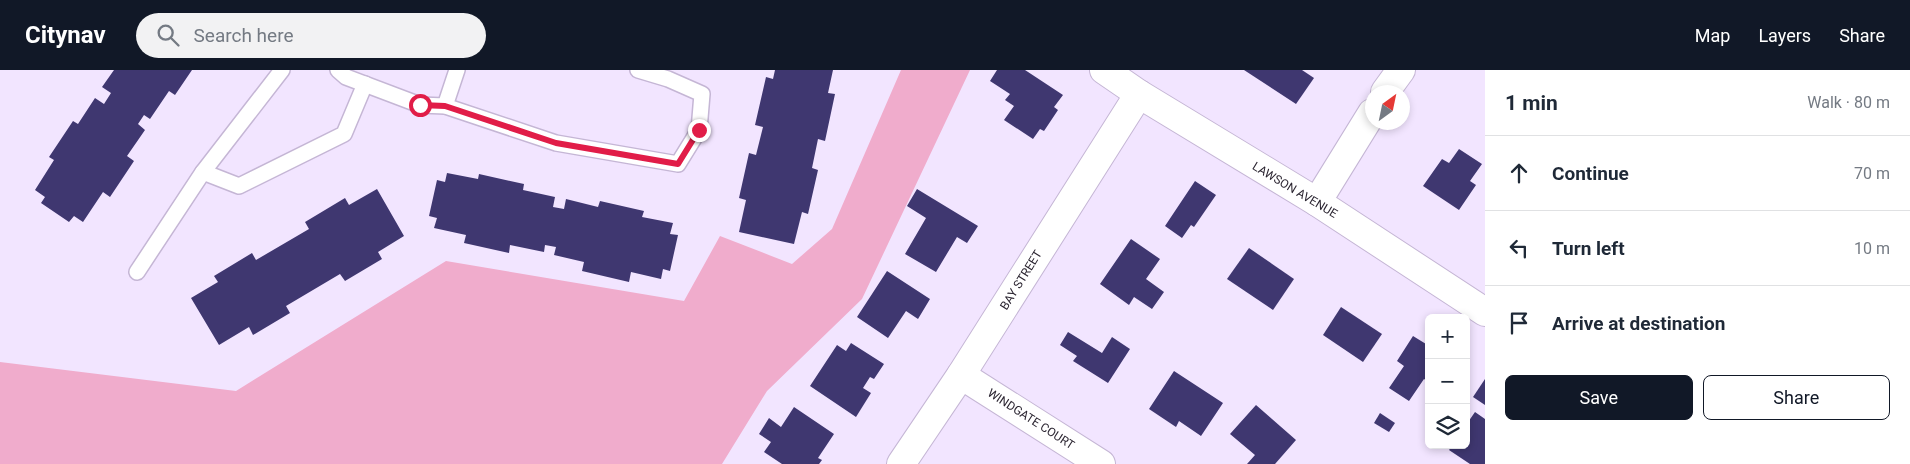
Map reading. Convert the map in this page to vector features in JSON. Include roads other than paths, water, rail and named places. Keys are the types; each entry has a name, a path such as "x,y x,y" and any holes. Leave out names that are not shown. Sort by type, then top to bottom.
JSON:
{"street":[{"name":"LAWSON AVENUE","path":"1104,70 1138,94 1317,202 1485,312"},
{"path":"1391,85 1401,70"},
{"name":"BAY STREET","path":"901,464 961,375 1138,94"},
{"path":"1317,202 1365,124"},
{"name":"WINDGATE COURT","path":"961,375 1101,464"}],"lane":[{"path":"137,272 203,172 282,70"},
{"path":"338,70 346,77 420,105 445,106 556,143 678,164 699,130 702,94 668,79 638,70"},
{"path":"445,106 457,70"},
{"path":"203,172 238,186 344,134 365,84"}]}
